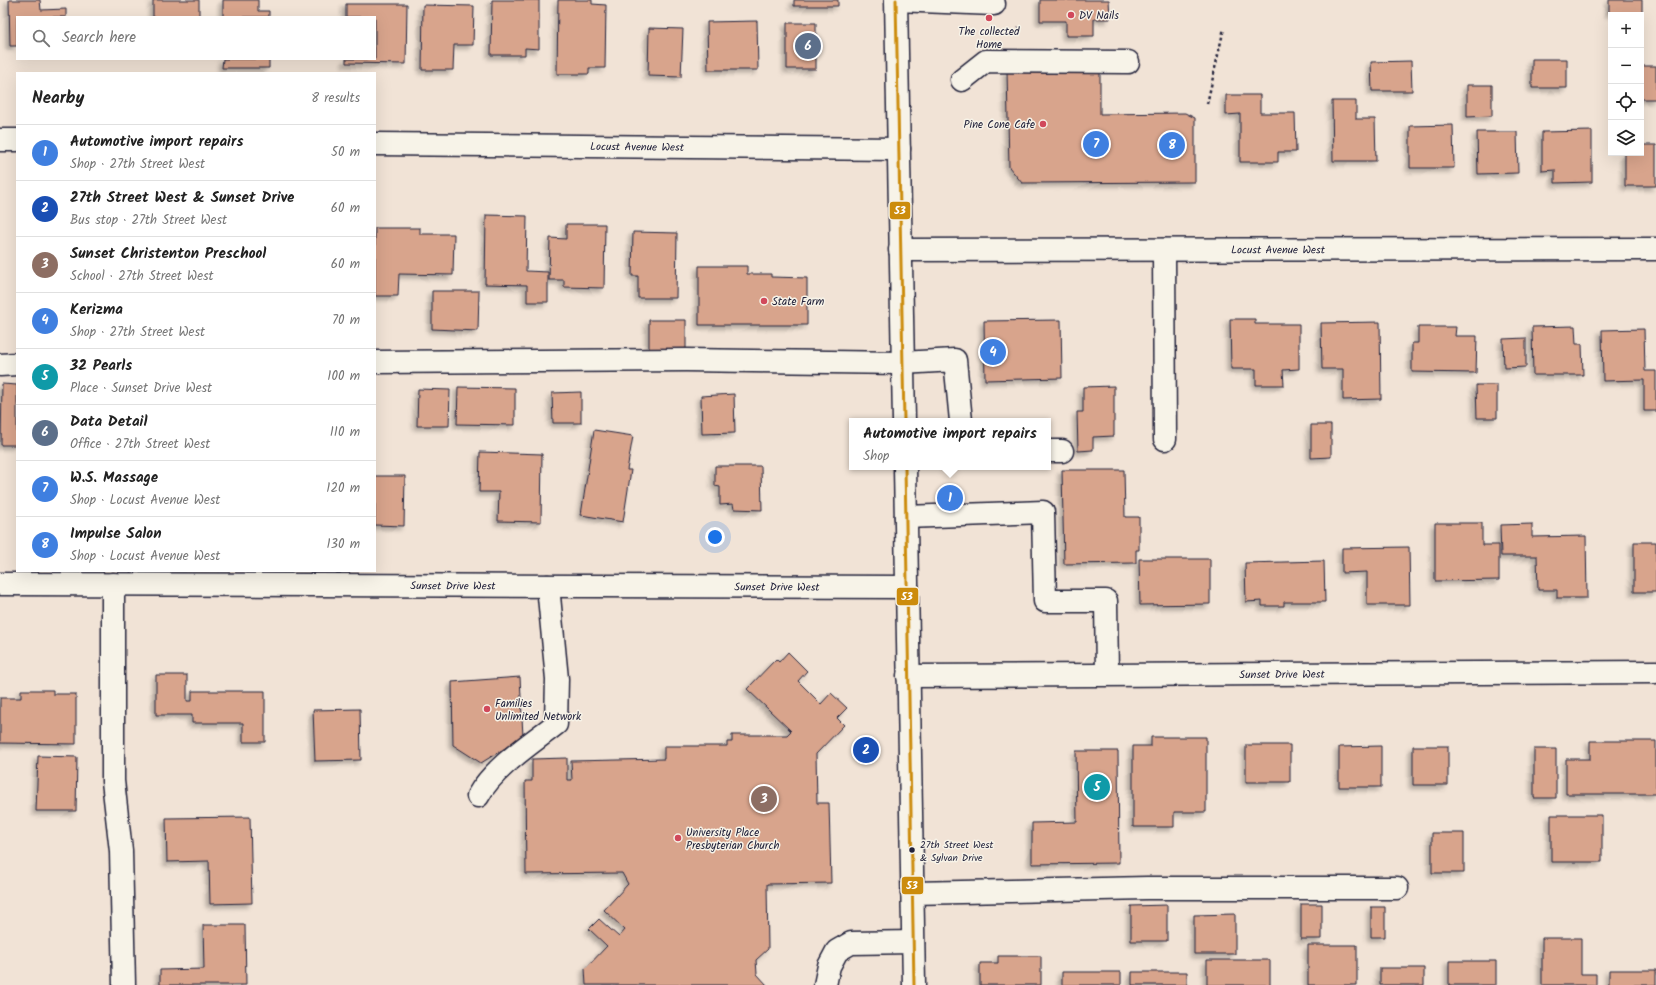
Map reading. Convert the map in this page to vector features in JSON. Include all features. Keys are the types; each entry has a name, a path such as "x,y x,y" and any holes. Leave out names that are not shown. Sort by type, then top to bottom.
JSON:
{"street":[{"path":"904,418 896,0 994,4"},
{"path":"962,80 986,61 1128,62"},
{"path":"0,140 16,140"},
{"name":"Locust Avenue West","path":"376,144 899,149"},
{"name":"Locust Avenue West","path":"900,250 1656,249"},
{"path":"1164,250 1165,439"},
{"path":"376,362 686,360 902,363 955,360 960,418"},
{"path":"0,365 16,364"},
{"path":"905,470 914,985"},
{"path":"906,517 1043,512 1044,601 1106,601 1107,674"},
{"name":"Sunset Drive West","path":"0,584 907,587"},
{"path":"113,584 113,781 121,851 124,985"},
{"path":"478,796 484,785 499,770 556,724 557,679 548,586"},
{"name":"Sunset Drive West","path":"908,676 1656,672"},
{"path":"912,894 1147,888 1397,888"},
{"path":"825,985 829,966 837,951 851,943 913,942"}],"path":[{"path":"1207,104 1224,28"}],"building":[{"path":"9,0 40,0 41,10 66,9 66,16 16,16 16,46 10,46"},
{"path":"153,0 199,0 199,16 153,16"},
{"path":"223,0 258,0 258,11 269,11 269,16 223,16"},
{"path":"492,0 539,0 539,49 525,48 525,55 491,55"},
{"path":"558,0 592,0 592,4 606,5 605,68 589,68 589,74 557,74"},
{"path":"794,0 838,0 838,6 794,6"},
{"path":"1040,0 1109,0 1110,19 1094,19 1094,36 1066,36 1066,21 1040,21"},
{"path":"1609,0 1642,0 1642,12 1609,12"},
{"path":"346,4 407,4 406,64 346,63 346,60 376,60 376,16 346,16"},
{"path":"423,5 474,6 473,45 454,45 453,70 422,70"},
{"path":"757,21 758,70 708,70 707,22"},
{"path":"787,23 816,23 816,69 787,69"},
{"path":"649,28 683,29 681,77 648,76"},
{"path":"1532,59 1567,59 1567,88 1532,88"},
{"path":"223,60 269,60 269,68 222,68"},
{"path":"1411,61 1412,91 1372,91 1371,62"},
{"path":"1644,66 1656,66 1656,99 1644,99"},
{"path":"1100,69 1100,114 1185,113 1195,118 1195,182 1022,183 1009,167 1007,71"},
{"path":"1467,85 1492,85 1492,116 1467,117"},
{"path":"1226,95 1260,95 1260,113 1295,113 1296,152 1278,152 1278,162 1240,162 1240,114 1226,115"},
{"path":"1332,101 1356,101 1356,119 1375,119 1376,161 1333,161"},
{"path":"1453,125 1454,168 1410,168 1410,126"},
{"path":"1592,131 1592,182 1555,183 1555,170 1542,171 1542,132"},
{"path":"1477,132 1517,132 1518,173 1478,174"},
{"path":"1644,145 1656,145 1656,186 1625,186 1625,156 1644,156"},
{"path":"486,215 527,216 526,271 548,272 548,302 527,302 527,285 485,284"},
{"path":"566,224 605,224 604,288 564,287 564,280 549,280 550,238 566,239"},
{"path":"376,228 420,228 420,234 454,234 453,275 399,274 398,296 376,296"},
{"path":"633,232 677,233 676,298 638,298 638,276 632,276"},
{"path":"699,266 747,266 747,274 771,274 771,277 807,278 807,325 699,325"},
{"path":"432,291 479,291 478,331 432,329"},
{"path":"1230,319 1255,319 1255,324 1299,324 1299,369 1283,370 1284,385 1256,385 1256,369 1231,369"},
{"path":"649,320 686,320 686,354 649,354"},
{"path":"1061,320 1062,378 985,380 984,321"},
{"path":"1380,322 1381,399 1343,400 1343,369 1322,369 1321,323"},
{"path":"1575,326 1576,344 1582,344 1583,375 1533,375 1532,327"},
{"path":"1418,327 1456,327 1455,336 1477,336 1476,373 1412,372 1412,343 1418,343"},
{"path":"1644,329 1645,371 1656,371 1656,411 1644,411 1644,380 1603,381 1602,330"},
{"path":"1526,338 1526,367 1504,368 1503,339"},
{"path":"2,384 16,385 16,445 1,445"},
{"path":"1476,385 1497,385 1497,418 1477,418"},
{"path":"1114,386 1114,436 1093,437 1093,450 1078,451 1077,412 1083,412 1083,387"},
{"path":"458,387 515,388 515,425 457,424"},
{"path":"418,389 450,390 449,426 417,426"},
{"path":"581,392 581,423 553,423 552,393"},
{"path":"734,394 735,433 702,434 701,396"},
{"path":"1311,425 1331,425 1331,457 1311,458"},
{"path":"594,430 633,436 627,470 631,470 623,522 581,515"},
{"path":"480,452 542,454 541,522 498,521 499,492 479,492"},
{"path":"715,466 761,466 762,510 734,509 733,504 720,505 720,487 715,486"},
{"path":"1062,470 1124,470 1125,517 1139,517 1139,550 1136,550 1136,563 1064,564"},
{"path":"376,476 405,476 404,526 376,525"},
{"path":"1435,523 1482,523 1482,545 1499,545 1499,580 1435,581"},
{"path":"1532,524 1532,537 1586,536 1587,598 1557,598 1557,590 1538,590 1537,556 1501,556 1500,525"},
{"path":"1634,542 1656,542 1656,592 1634,592"},
{"path":"1409,547 1410,605 1367,605 1367,572 1342,573 1342,548"},
{"path":"1139,559 1210,559 1210,604 1140,605"},
{"path":"1324,561 1325,602 1284,602 1284,606 1262,606 1262,601 1246,602 1245,563"},
{"name":"University Place Presbyterian Church","path":"788,652 807,671 798,681 821,704 831,693 847,708 837,718 844,725 816,754 817,803 829,803 831,883 767,884 768,949 756,960 757,974 767,985 586,985 585,969 607,946 589,929 599,919 619,937 625,930 604,910 628,884 622,873 526,874 525,781 532,781 532,759 567,758 567,780 572,780 571,761 664,759 664,746 727,746 727,742 732,742 732,735 787,735 791,731 747,689 776,659 779,662"},
{"path":"156,675 187,675 187,701 192,701 192,691 265,691 265,742 243,742 243,723 192,723 192,715 156,715"},
{"name":"Families Unlimited Network","path":"520,677 523,737 481,763 453,745 452,682"},
{"path":"21,690 53,690 53,694 76,694 76,744 0,743 0,698 21,698"},
{"path":"360,709 361,760 315,761 313,710"},
{"path":"1151,737 1206,737 1206,812 1174,812 1174,827 1133,827 1133,746 1151,746"},
{"path":"1590,741 1656,741 1656,794 1566,794 1566,759 1590,759"},
{"path":"1246,745 1290,745 1290,782 1246,782"},
{"path":"1381,746 1381,787 1339,787 1339,747"},
{"path":"1413,746 1448,746 1448,785 1413,785"},
{"path":"1534,749 1556,749 1556,798 1534,798"},
{"path":"1076,751 1118,751 1119,863 1032,864 1032,823 1077,822"},
{"path":"38,756 77,757 76,811 36,811"},
{"path":"1551,815 1602,815 1602,862 1551,862"},
{"path":"250,817 252,903 210,904 209,861 167,862 166,818"},
{"path":"1432,833 1464,833 1464,873 1432,873"},
{"path":"1301,904 1322,904 1322,939 1301,939"},
{"path":"1167,905 1167,941 1131,941 1131,906"},
{"path":"1371,907 1385,907 1385,937 1371,937"},
{"path":"1235,914 1235,954 1194,954 1194,915"},
{"path":"203,925 245,925 246,985 160,985 160,970 204,969"},
{"path":"1542,938 1581,938 1581,974 1596,974 1596,985 1542,985"},
{"path":"1308,945 1357,945 1357,985 1308,985"},
{"path":"998,956 1041,956 1041,985 980,985 980,963 998,963"},
{"path":"1207,960 1270,960 1270,985 1207,985"},
{"path":"1449,961 1496,961 1496,985 1449,985"},
{"path":"1380,968 1424,968 1424,985 1380,985"},
{"path":"1609,970 1656,970 1656,985 1609,985"},
{"path":"1062,972 1121,972 1121,985 1062,985"},
{"path":"1132,972 1187,972 1187,985 1132,985"}],"transit line":[{"name":"53","path":"896,0 904,418"},
{"name":"53","path":"905,470 914,985"}],"place":[{"name":"DV Nails","path":"1071,15"},
{"name":"The collected Home","path":"989,18"},
{"name":"Data Detail","path":"808,46"},
{"name":"Pine Cone Cafe","path":"1043,124"},
{"name":"W.S. Massage","path":"1096,144"},
{"name":"Impulse Salon","path":"1172,145"},
{"name":"State Farm","path":"764,301"},
{"name":"Kerizma","path":"993,352"},
{"name":"Automotive import repairs","path":"950,498"},
{"name":"Families Unlimited Network","path":"487,709"},
{"name":"27th Street West & Sunset Drive","path":"866,750"},
{"name":"32 Pearls","path":"1097,787"},
{"name":"Sunset Christenton Preschool","path":"764,799"},
{"name":"University Place Presbyterian Church","path":"678,838"},
{"name":"27th Street West & Sylvan Drive","path":"912,850"}]}
